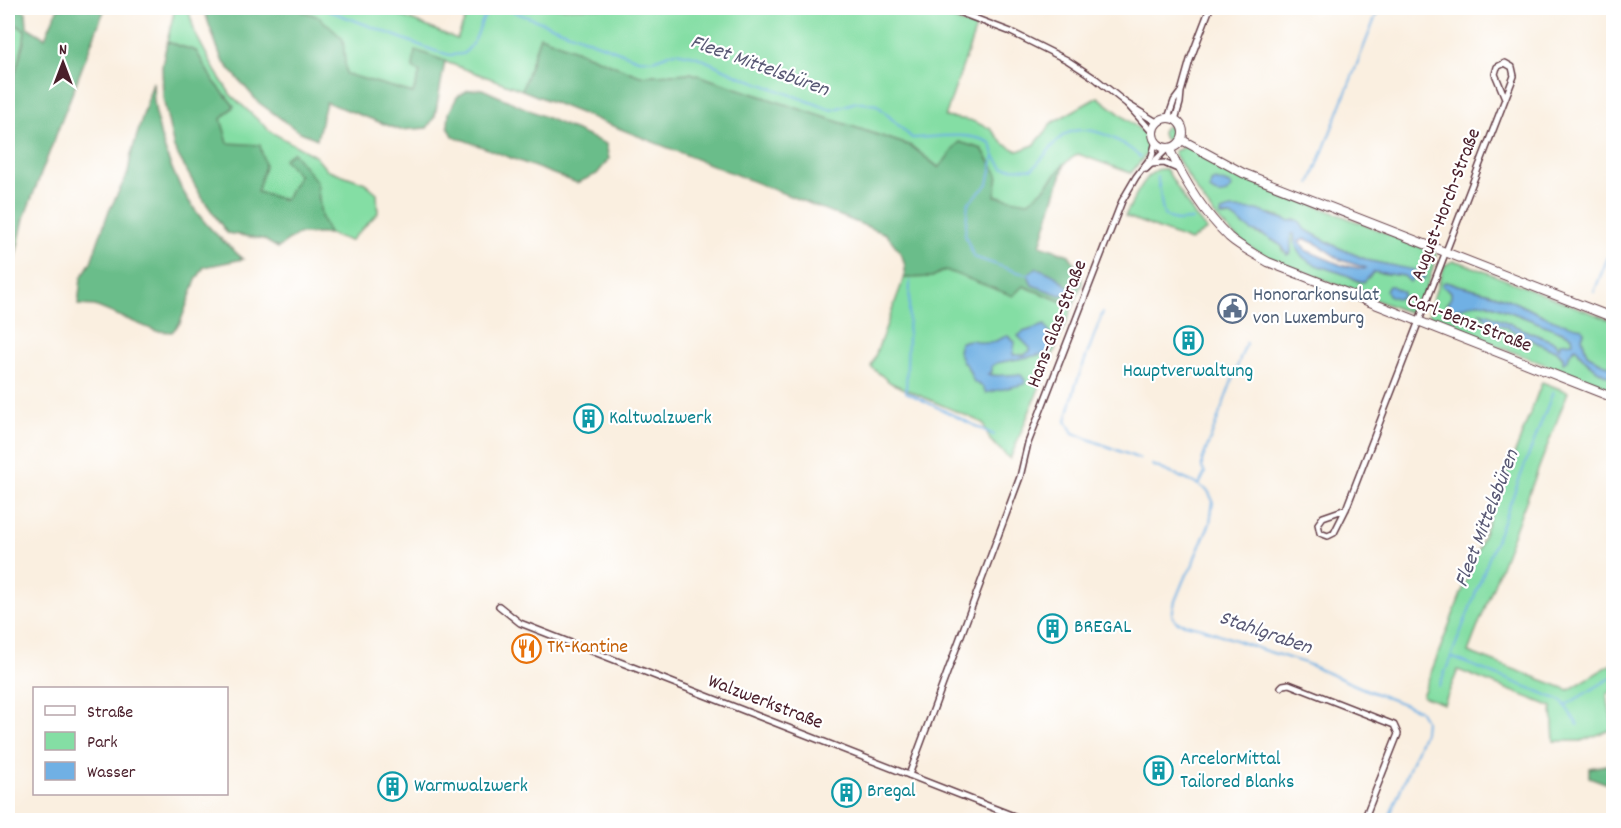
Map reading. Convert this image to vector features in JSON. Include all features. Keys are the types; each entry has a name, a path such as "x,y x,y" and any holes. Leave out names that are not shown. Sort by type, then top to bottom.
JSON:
{"street":[{"path":"948,8 1037,44 1076,67 1158,123 1171,119 1180,103 1191,60 1210,8"},
{"name":"August-Horch-Straße","path":"1346,509 1321,519 1318,524 1320,532 1328,536 1334,533 1346,509 1505,98 1514,73 1512,67 1505,63 1497,67 1495,74 1505,98"},
{"path":"1127,104 1161,147 1176,146 1182,140 1182,128 1171,119"},
{"path":"1154,137 1158,123"},
{"name":"Hans-Glas-Straße","path":"909,775 1020,477 1028,443 1122,201 1152,156 1154,137"},
{"path":"1182,140 1243,174 1614,318"},
{"name":"Hans-Glas-Straße","path":"1131,185 1168,148"},
{"name":"Carl-Benz-Straße","path":"1168,148 1200,204 1229,237 1268,262 1614,398"},
{"path":"1151,164 1164,163 1179,169"},
{"name":"Walzwerkstraße","path":"499,606 520,623 1024,820"},
{"path":"1281,687 1289,684 1394,725 1398,734 1364,820"}],"green space":[{"path":"8,8 18,8 26,12 27,27 45,38 58,8 105,8 24,218 8,291 8,100 25,30 8,20"},
{"path":"175,8 188,8 195,33 231,95 271,132 315,156 326,169 365,183 377,193 378,213 350,241 329,234 321,216 317,182 299,175 285,200 257,192 265,166 228,143 221,119 234,106 212,79 196,51 167,42"},
{"path":"203,8 294,8 319,17 343,39 346,74 413,93 420,73 413,68 415,50 445,61 435,116 427,128 400,130 326,102 317,139 298,131 258,102 222,60"},
{"path":"294,8 382,8 457,39 472,8 922,8 976,28 945,117 970,120 991,129 1004,144 1018,151 1034,145 1050,124 1098,97 1143,132 1149,151 1131,173 1078,154 1065,163 1044,189 1027,203 994,195 998,175 982,149 959,142 940,168 911,146 691,73 640,76 540,36 522,90 416,51 413,68 420,73 413,93 345,74 319,17"},
{"path":"8,20 25,30 8,100"},
{"path":"540,36 640,76 691,73 911,146 939,168 959,142 982,149 998,175 995,196 1027,202 1044,189 1065,163 1040,245 1069,255 1081,273 1082,284 1073,306 1023,286 1013,296 945,270 932,277 904,278 903,259 886,234 522,90"},
{"path":"167,42 196,51 212,79 234,106 221,119 228,143 260,145 265,166 257,192 285,200 299,175 284,159 293,152 317,182 321,216 329,234 298,234 278,248 263,239 227,233 201,196 174,148 163,98 162,66"},
{"path":"153,82 161,137 174,173 192,206 207,225 243,259 204,267 196,280 180,323 172,332 156,331 95,306 78,305 81,278 91,262 108,213 128,173 131,155"},
{"path":"482,89 606,144 609,159 597,174 577,183 453,136 448,126 449,113 457,97 468,90"},
{"path":"1166,126 1172,126 1176,133 1172,140 1166,140 1162,136 1162,130"},
{"path":"1186,143 1215,163 1246,178 1436,253 1433,268 1420,301 1411,313 1261,254 1243,242 1216,217 1174,153","holes":["1223,212 1272,214 1289,221 1297,220 1304,229 1339,248 1370,261 1423,273 1421,278 1373,272 1364,281 1359,282 1303,257 1294,242 1294,234 1291,234 1283,251 1282,246 1258,234 1231,216 1225,217"]},
{"path":"1159,169 1166,169 1195,216 1207,230 1190,241 1125,216 1143,183"},
{"path":"1453,261 1613,321 1613,367 1587,354 1582,338 1584,332 1582,328 1550,319 1494,294 1446,282 1444,286 1451,292 1452,297 1446,304 1487,303 1572,336 1572,343 1560,343 1560,349 1554,342 1488,314 1482,315 1494,324 1502,325 1556,350 1564,359 1568,359 1571,351 1576,348 1592,366 1613,378 1613,391 1433,321 1429,310 1445,265"},
{"path":"945,270 1023,286 1073,306 1010,459 990,440 983,423 891,383 871,367 904,278 932,277"},
{"path":"1542,382 1568,392 1468,652 1569,690 1613,663 1613,689 1607,695 1613,729 1581,741 1554,741 1552,707 1458,670 1444,704 1422,696"},
{"path":"1613,764 1613,786 1589,777 1589,768"}],"water":[{"path":"1215,180 1230,184 1232,187 1225,193 1216,193 1210,190 1211,182"},
{"path":"1231,209 1257,210 1289,221 1297,220 1304,229 1339,248 1370,261 1414,270 1425,276 1424,279 1414,277 1410,282 1404,276 1374,272 1364,282 1306,260 1298,251 1294,234 1291,234 1291,253 1287,255 1282,246 1252,231 1231,216 1221,216 1221,212","holes":["1305,239 1341,260 1366,268 1341,265 1305,250 1299,241"]},
{"path":"1037,268 1057,277 1072,292 1060,295 1032,285 1028,274"},
{"path":"1445,282 1500,296 1550,319 1582,328 1584,332 1582,338 1587,354 1613,367 1613,378 1592,366 1576,348 1563,363 1563,357 1556,350 1502,325 1494,324 1480,312 1554,342 1559,348 1560,343 1573,342 1572,336 1565,333 1487,303 1448,309 1446,306 1451,292 1442,286"},
{"path":"1389,286 1403,292 1403,296 1398,299 1388,295 1386,290"},
{"path":"1045,325 1050,333 1051,351 997,363 992,366 992,372 988,374 1021,375 1025,384 986,393 983,387 974,382 958,351 960,343 972,340 989,343 1008,336 1015,342 1013,355 1024,355 1030,351 1030,348 1018,336 1023,332"}],"waterway":[{"name":"Fleet Mittelsbüren","path":"322,8 450,55 463,54 473,43 484,18 501,8"},
{"name":"Fleet Mittelsbüren","path":"504,8 638,59 653,60 675,52 695,56 737,75 832,110 856,102 877,105 912,138 962,136 991,143 994,155 1003,168 1032,169 1061,137 1073,131 1083,130 1104,134 1124,144 1140,157"},
{"name":"Fleet Mittelsbüren","path":"1310,184 1379,8"},
{"name":"Stahlgraben","path":"994,156 988,184 968,203 965,235 974,257 1030,275"},
{"name":"Fleet Mittelsbüren","path":"1157,177 1164,215 1176,221 1192,220"},
{"name":"Fleet Mittelsbüren","path":"1594,292 1614,242"},
{"path":"910,281 906,392 994,435"},
{"name":"Stahlgraben","path":"1103,312 1076,384 1066,421 1073,433 1140,459"},
{"name":"Fleet Mittelsbüren","path":"1199,485 1205,473 1202,461 1246,343"},
{"name":"Fleet Mittelsbüren","path":"1553,392 1451,657 1562,701 1578,725"},
{"name":"Stahlgraben","path":"1152,465 1199,485 1208,491 1213,501 1210,523 1175,601 1172,615 1177,622 1202,628 1305,663 1419,710 1425,720 1424,732 1388,820"},
{"name":"Fleet Mittelsbüren","path":"1439,687 1451,657"},
{"name":"Fleet Mittelsbüren","path":"1566,705 1614,676"}],"place":[{"name":"Honorarkonsulat von Luxemburg","path":"1232,308"},
{"name":"Hauptverwaltung","path":"1188,341"},
{"name":"Kaltwalzwerk","path":"588,419"},
{"name":"BREGAL","path":"1053,628"},
{"name":"TK-Kantine","path":"526,648"},
{"name":"ArcelorMittal Tailored Blanks","path":"1159,771"},
{"name":"Warmwalzwerk","path":"393,787"},
{"name":"Bregal","path":"846,792"}]}
